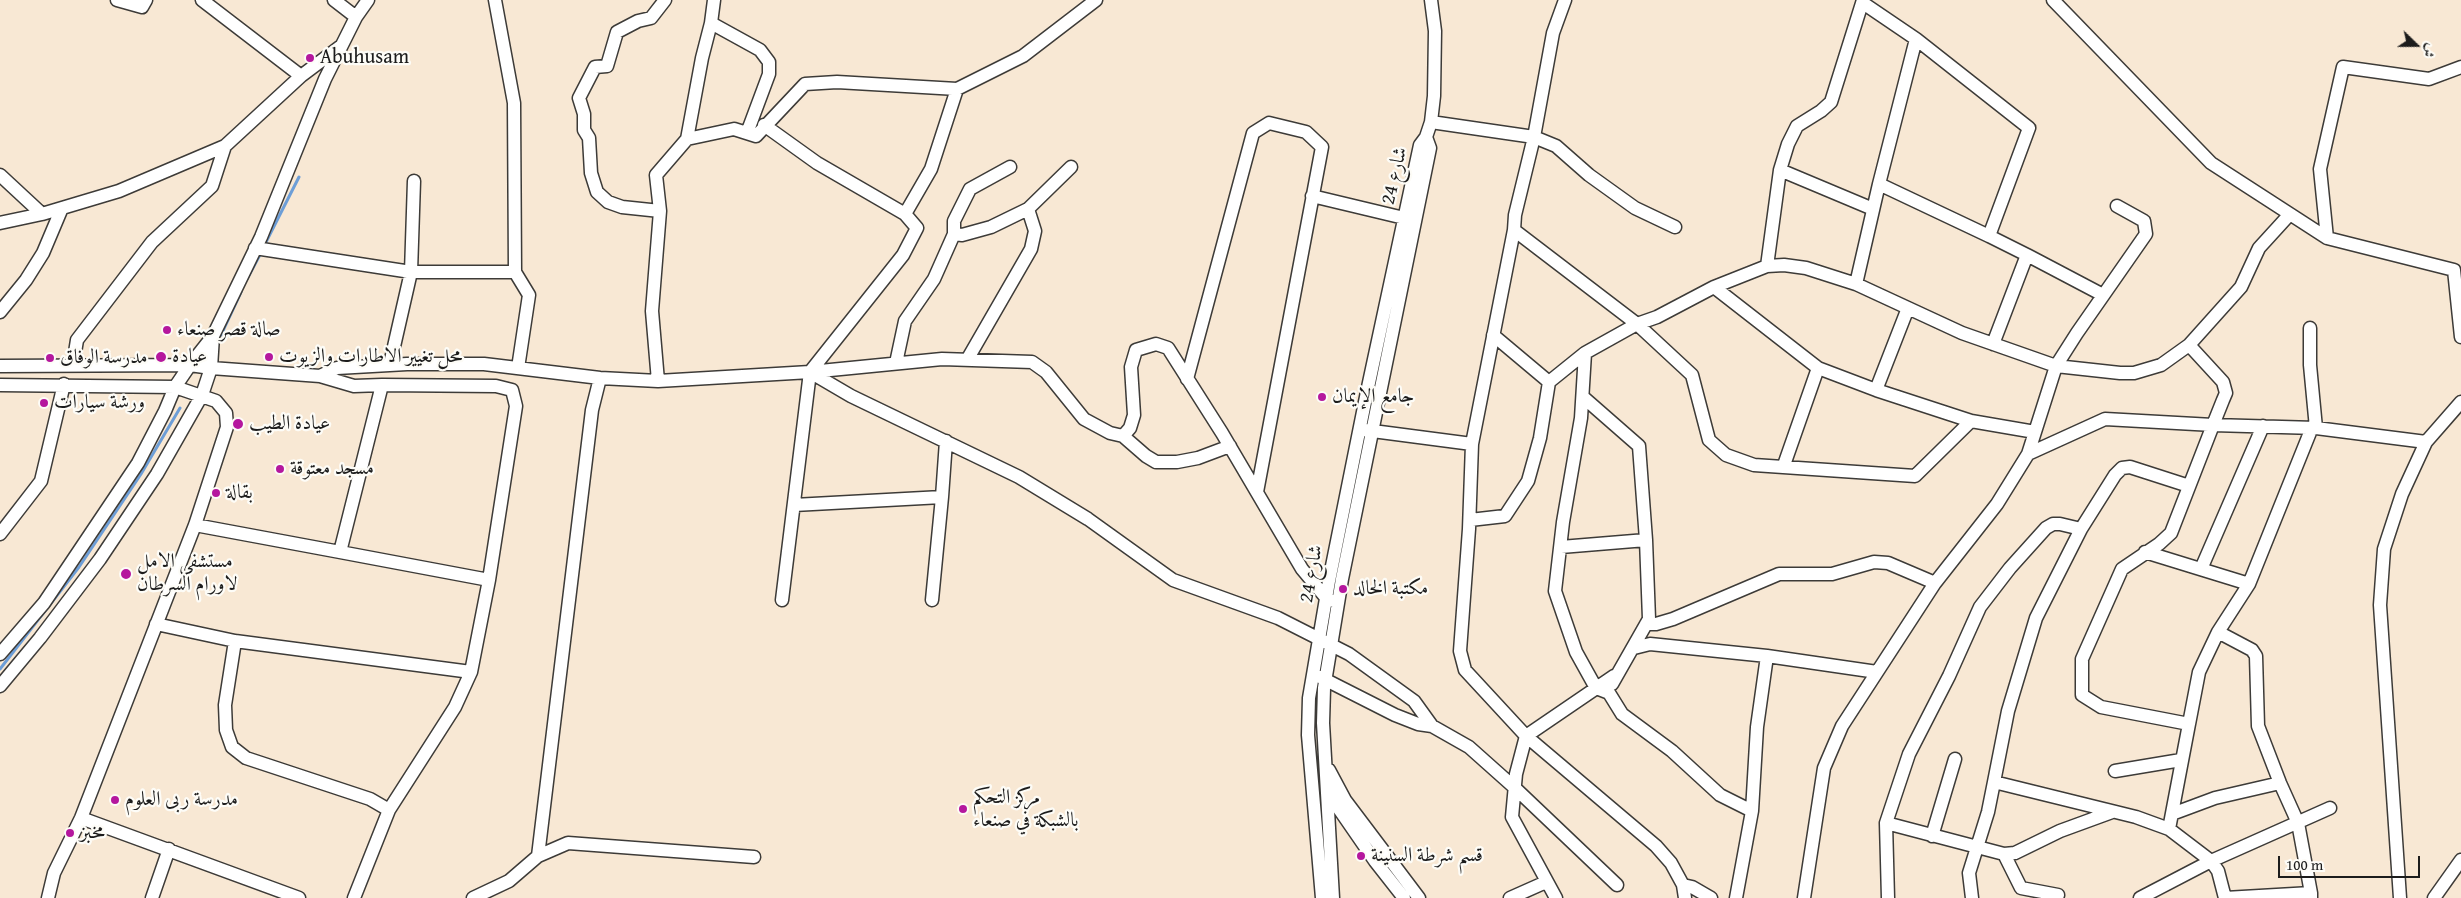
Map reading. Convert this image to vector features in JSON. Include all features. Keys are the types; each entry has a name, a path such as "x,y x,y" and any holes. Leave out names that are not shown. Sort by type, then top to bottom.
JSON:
{"street":[{"path":"117,0 142,7 146,0"},
{"path":"202,0 300,76"},
{"path":"334,0 356,17"},
{"path":"0,654 44,603 138,463 165,411 175,387 213,336 255,248 325,79 356,17 368,0"},
{"path":"495,0 514,103 515,272 529,296 518,368"},
{"path":"660,211 615,205 608,202 597,192 591,172 589,138 584,130 584,114 579,98 595,67 607,66 617,32 638,21 650,18 665,0"},
{"path":"658,381 652,311 660,211 656,175 687,139 702,58 711,24 714,0"},
{"path":"687,139 734,129 756,136 764,125 805,84 837,82 957,89 1022,56 1095,0"},
{"path":"1426,137 1434,96 1435,32 1431,0"},
{"path":"1565,0 1553,33 1534,137 1515,214 1514,230 1472,444 1470,520 1460,651 1465,670 1526,736 1656,846 1671,863 1684,892 1692,887 1712,898"},
{"path":"2053,0 2211,163 2326,238 2458,268 2461,337"},
{"path":"1767,266 1780,170 1788,144 1798,126 1821,112 1834,95 1863,1 1916,39 2029,128 1989,236"},
{"path":"711,24 760,50 769,62 769,74 747,133"},
{"path":"1856,284 1916,39"},
{"path":"0,223 42,214 119,191 225,146 300,76 343,44"},
{"path":"2326,238 2320,168 2343,67 2429,79 2461,67"},
{"path":"905,214 931,169 957,89"},
{"path":"1430,122 1534,137 1556,146 1589,175 1634,208 1675,227"},
{"path":"1188,379 1253,133 1269,123 1306,132 1322,147 1258,492"},
{"path":"764,125 817,162 905,214 917,228 903,255 810,372 782,600"},
{"name":"شارع 24","path":"1334,898 1323,723 1325,642 1404,218 1420,145 1426,137"},
{"name":"شارع 24","path":"1365,430 1430,148 1426,137"},
{"path":"73,365 77,340 152,242 212,186 225,146"},
{"path":"896,364 905,321 934,279 954,234 954,221 970,190 1010,167"},
{"path":"954,234 962,235 991,227 1028,209 1071,167"},
{"path":"1780,170 1874,209"},
{"path":"0,175 42,214"},
{"path":"390,364 411,272 414,182"},
{"path":"1879,184 1989,236 2103,295"},
{"path":"1312,196 1404,218"},
{"path":"1814,898 1805,892 1824,768 1842,726 1935,583 1997,504 2028,454 2056,366 2146,234 2144,221 2116,206"},
{"path":"0,312 26,280 43,253 62,208"},
{"path":"968,360 1031,249 1035,230 1028,209"},
{"path":"1470,520 1505,516 1528,481 1540,438 1549,382 1585,353 1637,324 1656,318 1714,287 1767,266 1784,265 1806,268 1856,284 1993,344 2056,366 2120,374 2134,373 2161,365 2189,345 2240,287 2259,248 2290,214"},
{"path":"1514,230 1637,324 1692,375 1709,440 1726,455 1754,464 1915,476 1971,421"},
{"path":"255,248 411,272 515,272"},
{"path":"1993,344 2026,255"},
{"path":"1714,287 1818,368 1876,390 1971,421 2035,432"},
{"path":"1876,390 1908,308"},
{"path":"2310,328 2310,365 2316,428"},
{"path":"1493,335 1549,382"},
{"path":"0,686 40,638 100,559 157,474 202,395 211,368 213,336"},
{"path":"1123,436 1130,428 1134,415 1131,368 1136,350 1156,344 1168,348 1258,492 1302,569 1332,600"},
{"path":"2188,724 2101,707 2082,695 2082,659 2119,573 2126,565 2159,544 2171,533 2223,400 2226,387 2220,377 2189,345"},
{"path":"1585,353 1583,397 1562,522 1556,591 1576,652 1596,688 1609,693 1622,714 1672,751 1720,795 1752,811"},
{"path":"320,376 336,368 390,364 484,364 600,378 658,381 810,372 942,359 1032,362 1046,372 1084,419 1110,433 1123,436 1156,462 1178,462 1198,458 1230,446"},
{"path":"0,366 190,365 320,376 354,386 496,386 512,390 516,406 489,580 470,672 455,707 390,810 354,898"},
{"path":"1784,465 1818,368"},
{"path":"810,372 851,396 1019,477 1080,514 1173,580 1278,618 1325,642 1373,670 1414,701 1432,726"},
{"path":"538,856 592,410 600,378"},
{"path":"0,534 41,481 64,384"},
{"path":"0,385 64,384 175,387 216,401 226,413 227,427 195,525 81,818 54,873 48,898"},
{"path":"340,552 382,386"},
{"path":"1583,397 1639,446 1646,540 1649,619 1634,648 1614,676 1609,693"},
{"path":"2400,898 2380,605 2384,549 2402,494 2426,442 2461,402"},
{"path":"2028,454 2105,419 2316,428 2426,442"},
{"path":"2201,569 2263,426"},
{"path":"2169,829 2199,672 2218,632 2249,584 2309,433 2316,428"},
{"path":"1365,430 1472,444"},
{"path":"932,600 946,441"},
{"path":"1972,898 1969,874 1988,812 2008,711 2032,627 2081,529 2115,475 2122,468 2130,467 2189,486"},
{"path":"794,504 942,497"},
{"path":"1888,898 1886,823 1909,754 1946,683 1980,607 2010,568 2046,528 2053,524 2060,524 2081,529"},
{"path":"195,525 489,580"},
{"path":"1561,547 1646,540"},
{"path":"2145,552 2249,584"},
{"path":"1646,624 1656,624 1673,619 1778,574 1832,574 1874,562 1888,563 1935,583"},
{"path":"156,624 235,641 470,672"},
{"path":"1994,782 2136,817 2169,829 2211,861 2218,871 2225,898 2311,896 2298,822 2280,783 2258,726 2256,656 2252,650 2218,632"},
{"path":"235,641 225,705 226,730 232,747 246,758 370,799 390,810"},
{"name":"شارع 24","path":"1322,898 1308,726 1313,674 1325,642"},
{"path":"1634,648 1650,644 1767,656 1877,672"},
{"path":"1736,898 1752,811 1757,727 1767,656"},
{"path":"1313,674 1395,715 1418,724 1432,726 1469,748 1515,788 1617,885"},
{"path":"1556,898 1514,824 1512,817 1516,774 1526,736 1614,676"},
{"path":"1310,754 1315,770 1328,792 1410,896"},
{"path":"1932,836 1955,759"},
{"path":"2115,771 2181,760"},
{"path":"1327,766 1345,800 1349,817"},
{"path":"2172,814 2215,798 2280,783"},
{"path":"1328,792 1334,793 1345,800"},
{"path":"1315,813 1322,798 1328,792"},
{"path":"2140,898 2211,861 2330,808"},
{"path":"1329,812 1337,809 1349,817"},
{"path":"1886,823 2004,854 2015,853 2060,831 2112,812"},
{"path":"81,818 299,898"},
{"path":"473,898 509,881 538,856 568,843 754,857"},
{"path":"152,898 168,849"},
{"path":"2004,854 2021,888 2058,895"},
{"path":"2434,898 2461,860"},
{"path":"1510,898 1546,882"},
{"path":"1388,898 1410,896"}],"waterway":[{"path":"264,246 299,177"},
{"path":"247,279 262,251"},
{"path":"221,335 241,292"},
{"path":"0,669 79,567 141,474 180,408"}],"place":[{"name":"Abuhusam","path":"310,58"},
{"name":"صالة قصر صنعاء","path":"167,330"},
{"name":"عيادة","path":"161,357"},
{"name":"محل تغيير الاطارات والزيوت","path":"269,357"},
{"name":"مدرسة الوفاق","path":"50,358"},
{"name":"جامع الإيمان","path":"1322,397"},
{"name":"ورشة سيارات","path":"44,403"},
{"name":"عيادة الطيب","path":"238,424"},
{"name":"مسجد معتوقة","path":"280,469"},
{"name":"بقالة","path":"216,493"},
{"name":"مستشفى الامل لاورام السرطان","path":"126,574"},
{"name":"مكتبة الخالد","path":"1343,589"},
{"name":"مدرسة ربى العلوم","path":"115,800"},
{"name":"مركز التحكم بالشبكة في صنعاء","path":"963,809"},
{"name":"مخبز","path":"70,833"},
{"name":"قسم شرطة السنينة","path":"1361,856"}]}
